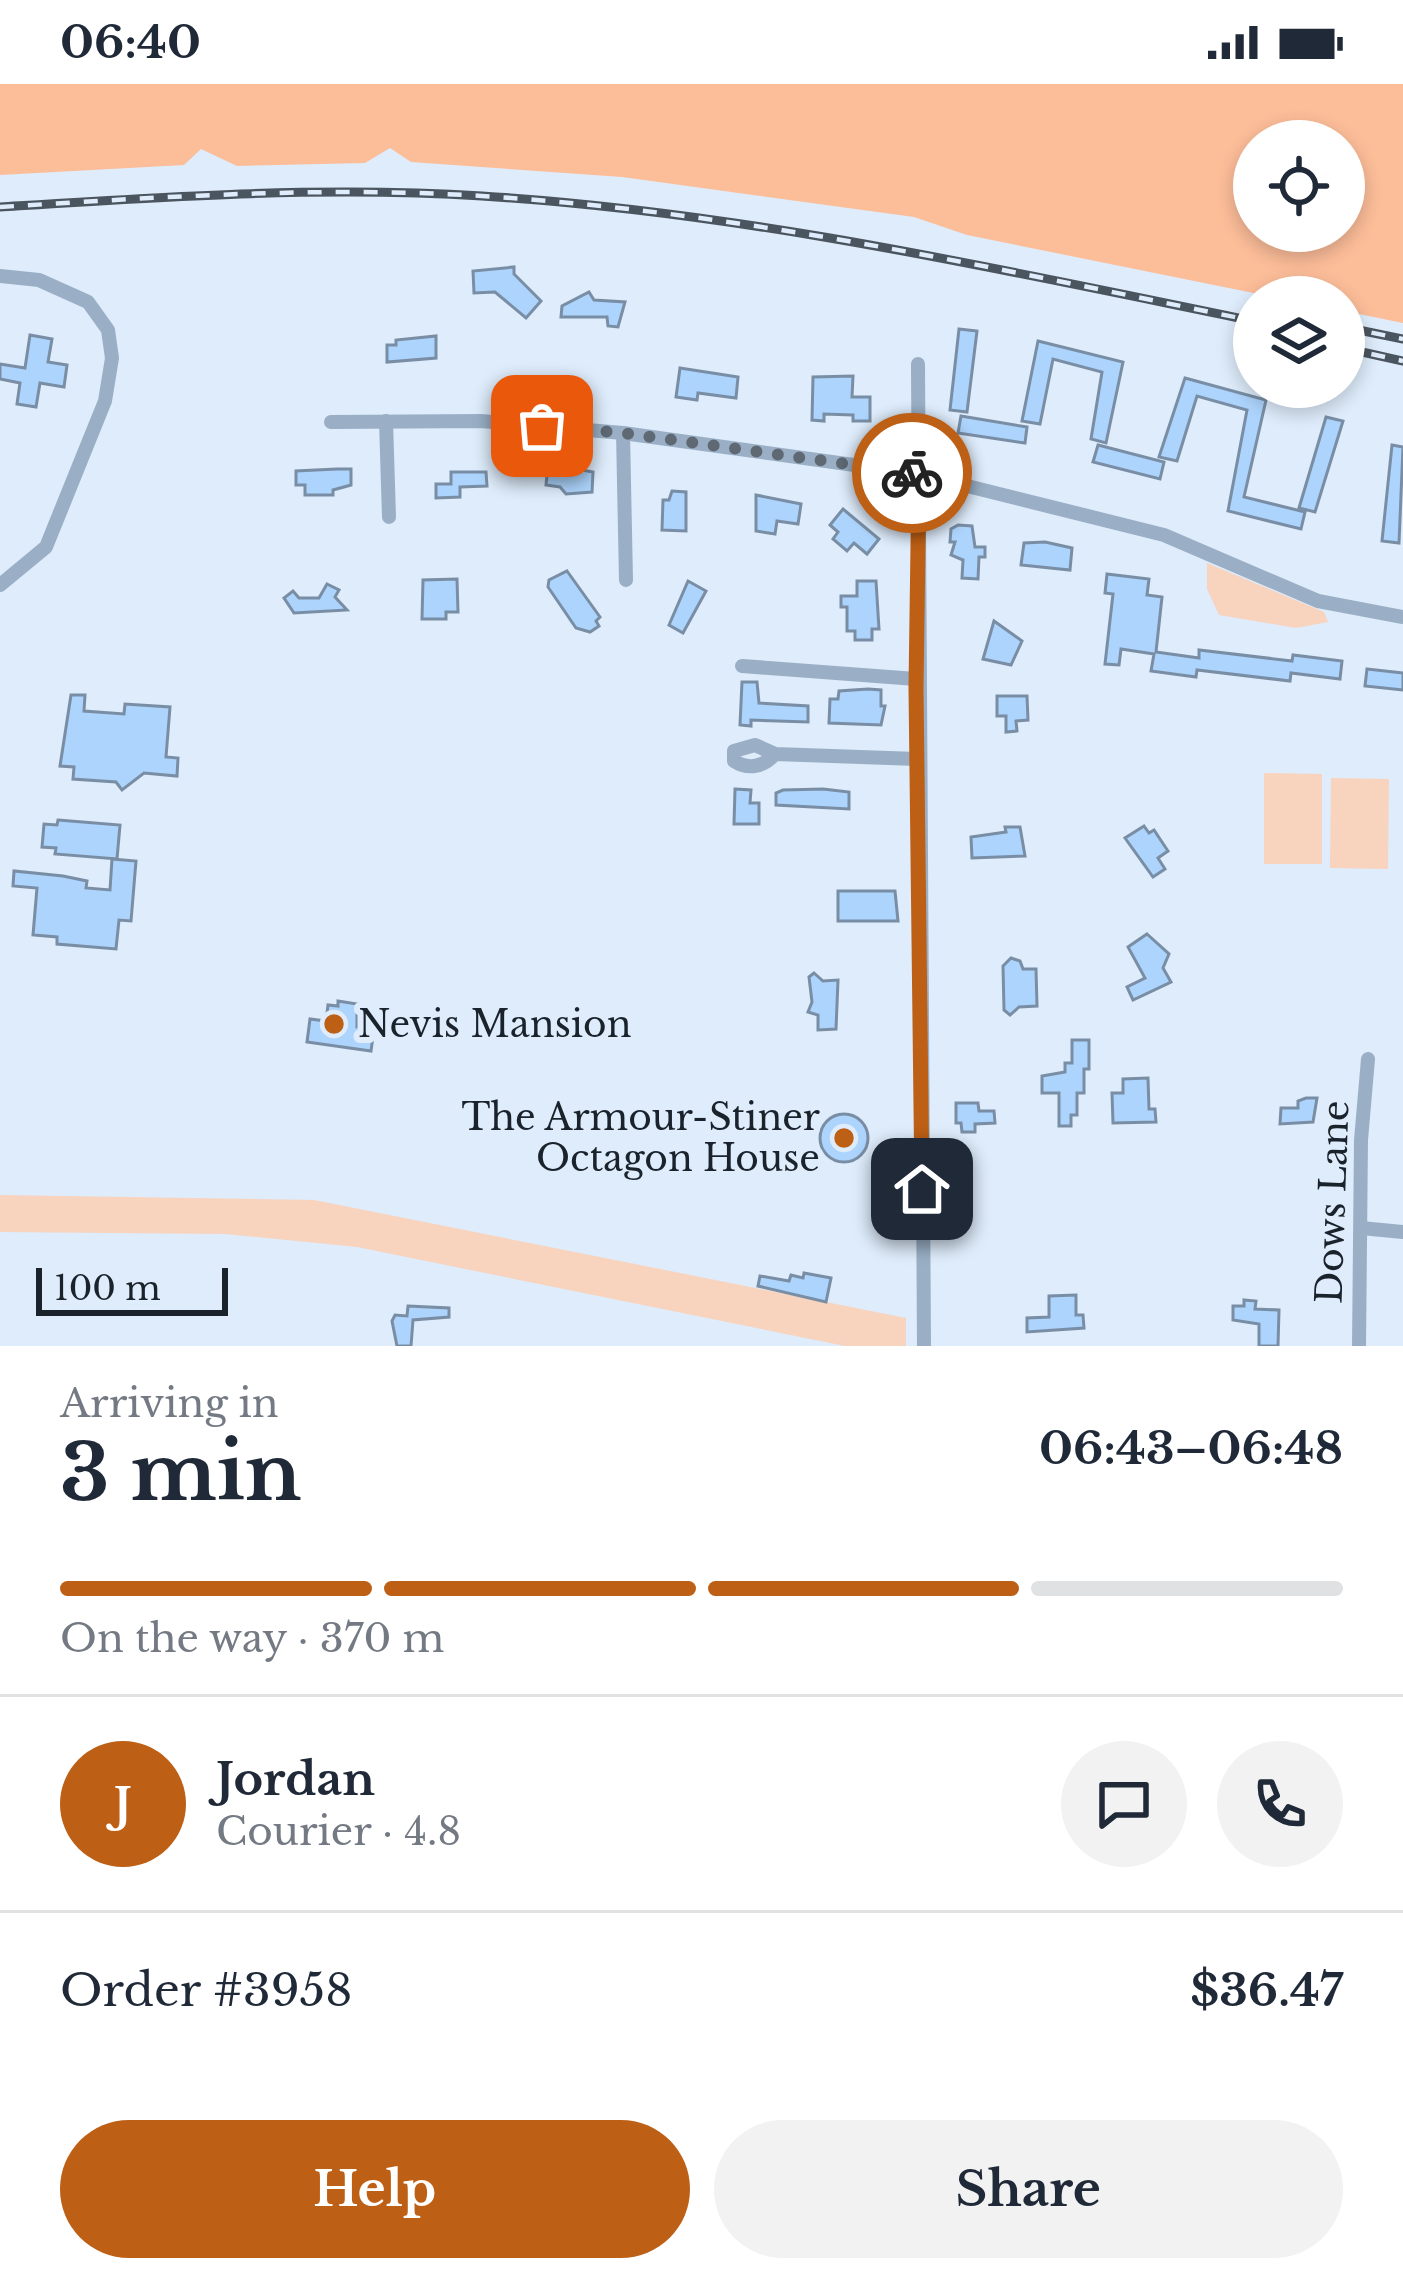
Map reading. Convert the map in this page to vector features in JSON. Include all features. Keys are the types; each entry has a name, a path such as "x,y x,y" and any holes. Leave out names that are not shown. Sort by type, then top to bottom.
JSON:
{"street":[{"path":"0,276 58,285 88,302 108,330 112,358 105,401 46,548 0,585"},
{"path":"918,364 916,680 924,1346"},
{"path":"386,421 389,517"},
{"path":"331,422 481,421 623,433 919,474 1164,535 1318,601 1403,617"},
{"path":"623,433 626,580"},
{"path":"742,666 916,680"},
{"path":"775,754 917,759"},
{"name":"Dows Lane","path":"1359,1346 1368,1059"},
{"path":"1361,1228 1403,1232"}],"shaded area":[{"path":"0,84 1403,84 1403,323 1365,315 1365,276 1233,276 1233,289 967,235 914,217 622,177 411,162 390,148 365,163 237,166 201,149 184,165 0,175"},
{"path":"1207,563 1324,612 1328,622 1296,628 1219,615 1207,589"},
{"path":"1264,773 1322,774 1322,864 1264,864"},
{"path":"1331,778 1389,779 1388,869 1330,868"},
{"path":"0,1195 314,1200 906,1318 906,1346 845,1346 357,1247 225,1234 0,1232"}],"building":[{"path":"514,267 514,274 541,301 526,318 495,292 474,293 473,271"},
{"path":"589,292 594,300 625,302 618,327 608,326 607,317 561,317 562,306"},
{"path":"959,329 977,331 967,412 950,410"},
{"path":"30,335 52,339 48,362 67,365 64,387 40,383 36,407 17,404 20,383 0,379 0,364 25,368"},
{"path":"436,336 436,358 387,362 387,345 396,345 396,340"},
{"path":"1038,341 1123,362 1106,443 1091,439 1102,372 1053,359 1040,424 1022,421"},
{"path":"680,368 738,377 736,398 698,393 697,400 676,397"},
{"path":"853,376 852,397 870,397 870,421 824,414 824,421 812,420 813,377"},
{"path":"1185,378 1233,391 1233,406 1197,396 1177,461 1159,457"},
{"path":"1240,408 1264,408 1244,497 1305,512 1301,529 1228,511 1247,410"},
{"path":"961,416 1027,427 1025,443 958,433"},
{"path":"1326,417 1343,421 1315,512 1299,508"},
{"path":"1098,445 1164,462 1160,479 1093,462"},
{"path":"1392,445 1403,447 1399,543 1382,541"},
{"path":"548,464 593,472 592,492 566,494 560,487 546,485"},
{"path":"351,469 351,485 333,490 333,495 305,495 305,485 296,485 296,471"},
{"path":"451,472 486,472 487,486 460,487 460,497 436,498 436,484 451,484"},
{"path":"672,491 686,492 686,531 662,530 663,500 669,500"},
{"path":"756,495 801,504 798,524 777,521 775,534 756,531"},
{"path":"843,509 879,539 867,554 854,543 847,551 833,539 838,532 830,525"},
{"path":"972,526 975,547 985,547 985,557 979,557 978,579 962,578 963,560 951,555 955,542 950,542 951,529"},
{"path":"1024,543 1072,548 1070,570 1021,565"},
{"path":"567,571 600,617 599,626 590,632 576,628 548,587 549,580"},
{"path":"1107,574 1149,579 1147,595 1162,597 1156,652 1199,658 1199,650 1292,661 1293,655 1342,661 1340,679 1291,673 1290,681 1197,670 1196,677 1151,671 1154,654 1121,649 1119,665 1105,664 1113,594 1105,593"},
{"path":"457,579 458,612 446,612 446,619 422,619 423,580"},
{"path":"688,581 706,591 683,633 669,625"},
{"path":"857,581 876,581 879,629 872,629 872,640 855,640 855,631 847,631 847,607 841,607 841,596 857,596"},
{"path":"327,584 339,590 335,597 347,610 294,613 284,598 293,591 299,598 319,598"},
{"path":"994,621 1022,641 1011,665 983,659"},
{"path":"1367,669 1403,673 1403,690 1365,686"},
{"path":"742,682 757,682 759,703 808,706 808,722 751,720 751,726 740,725"},
{"path":"881,690 881,706 885,706 881,725 829,723 830,699 838,699 839,691"},
{"path":"71,695 85,695 84,711 124,714 125,704 170,707 166,757 178,758 177,776 144,773 122,790 116,782 73,779 74,767 60,766"},
{"path":"997,696 1027,696 1028,720 1016,721 1017,731 1006,732 1006,716 997,716"},
{"path":"735,789 751,790 750,803 759,803 759,824 734,824"},
{"path":"783,790 849,792 849,809 776,805 776,793"},
{"path":"58,820 120,825 117,859 55,854 56,848 42,847 44,824 57,825"},
{"path":"1144,826 1149,833 1154,830 1168,851 1158,858 1165,869 1153,877 1125,838"},
{"path":"1005,827 1020,827 1025,856 972,858 971,837 1006,832"},
{"path":"112,859 136,861 131,921 119,920 116,949 57,944 57,937 33,935 37,888 13,886 14,871 63,876 87,881 86,888 110,890"},
{"path":"838,891 895,891 898,921 838,921"},
{"path":"1147,934 1169,954 1163,968 1171,982 1133,1000 1127,987 1145,978 1128,947"},
{"path":"1011,958 1020,961 1023,969 1036,969 1037,1006 1019,1007 1010,1015 1004,1010 1003,966"},
{"path":"814,973 823,981 838,980 836,1029 818,1030 818,1015 808,1012 812,1002 809,977"},
{"name":"Nevis Mansion","path":"338,1001 357,1004 357,1027 374,1029 371,1051 307,1042 310,1019 326,1021 328,1005 338,1006"},
{"path":"1072,1040 1089,1040 1089,1069 1084,1069 1084,1093 1077,1093 1077,1115 1071,1115 1071,1126 1059,1126 1059,1093 1042,1093 1042,1076 1065,1072 1065,1063 1072,1063"},
{"path":"1148,1078 1149,1109 1155,1109 1156,1122 1113,1123 1112,1093 1123,1093 1123,1079"},
{"path":"1317,1098 1313,1122 1280,1124 1281,1108 1298,1108 1298,1101"},
{"path":"956,1103 978,1103 979,1111 994,1111 995,1123 975,1124 975,1132 962,1132 961,1123 956,1123"},
{"name":"The Armour-Stiner Octagon House","path":"844,1114 861,1121 868,1138 861,1155 844,1162 827,1155 820,1138 827,1121"},
{"path":"804,1273 831,1278 826,1302 758,1286 760,1276 789,1281 791,1275 803,1278"},
{"path":"1076,1295 1076,1315 1083,1315 1084,1328 1027,1332 1027,1318 1049,1317 1049,1296"},
{"path":"1244,1300 1256,1301 1255,1309 1279,1310 1278,1346 1259,1346 1259,1324 1233,1320 1233,1306 1244,1306"},
{"path":"408,1306 449,1308 449,1317 413,1320 411,1346 397,1346 392,1321 395,1315 407,1316"}],"railway":[{"path":"0,207 362,192 580,204 870,245 1233,317"},
{"path":"1365,331 1403,339"},
{"path":"1365,353 1403,361"}],"way so far":[{"path":"542,426 752,449 912,473"}],"place":[{"name":"Nevis Mansion","path":"334,1024"},
{"name":"The Armour-Stiner Octagon House","path":"844,1138"}],"route":[{"path":"912,473 919,474 916,688 922,1189"}]}
